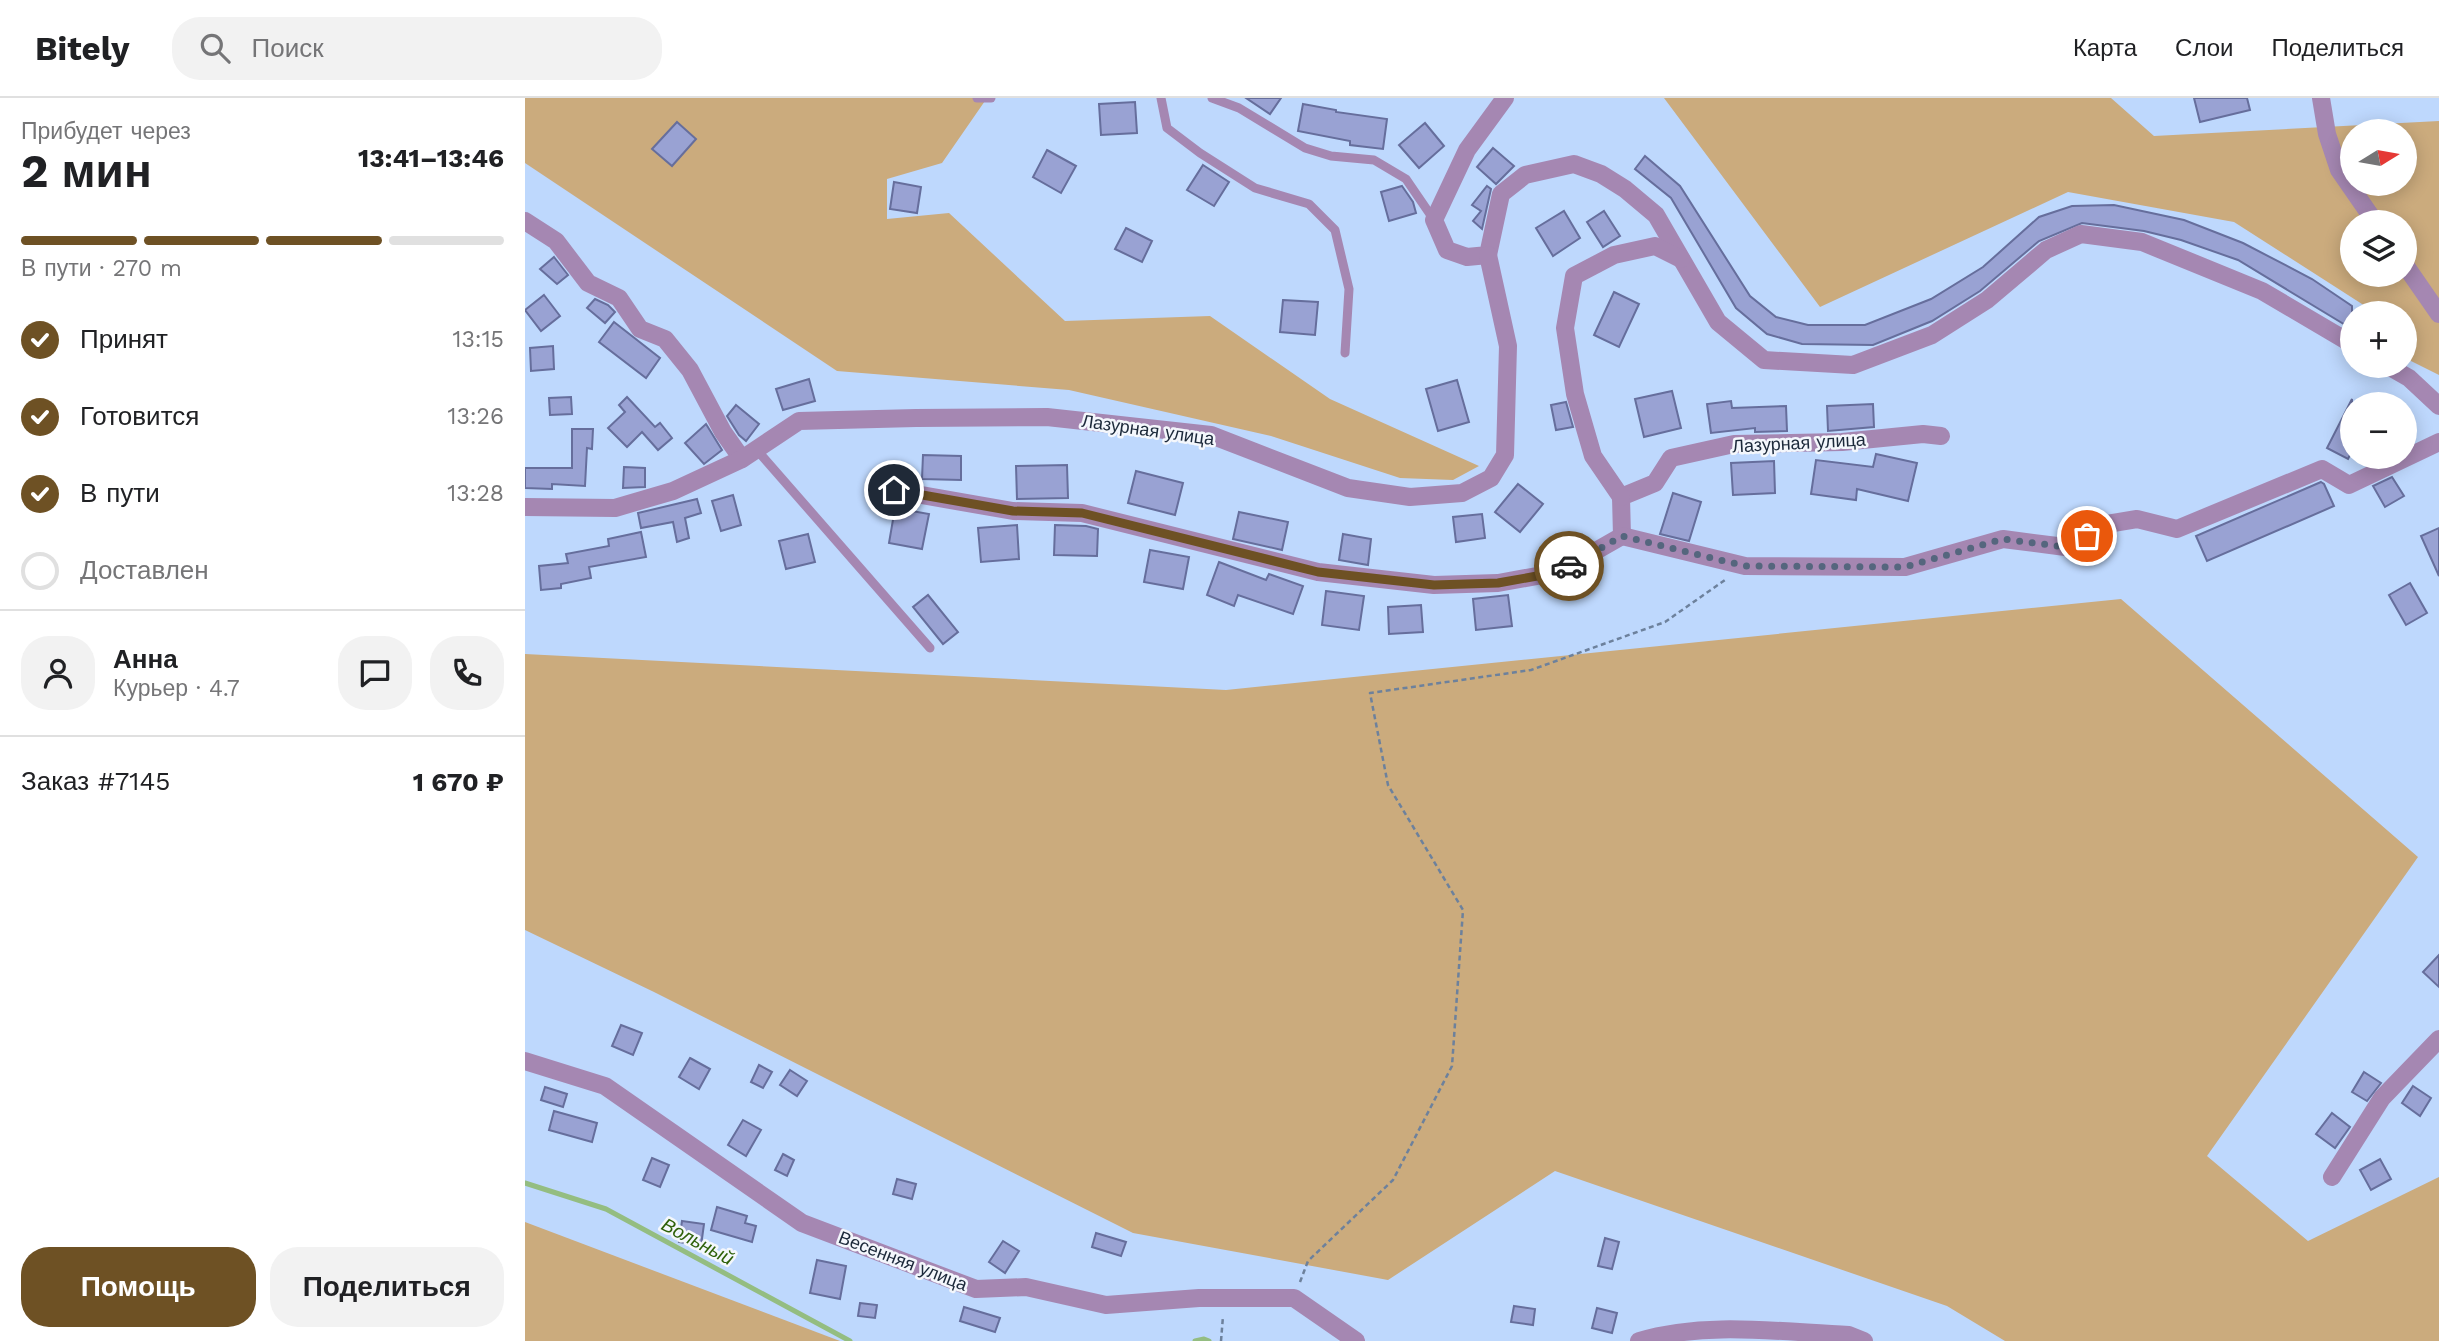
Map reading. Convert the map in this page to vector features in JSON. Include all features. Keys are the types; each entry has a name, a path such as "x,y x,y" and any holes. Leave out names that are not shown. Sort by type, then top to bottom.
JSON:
{"street":[{"path":"1488,255 1467,257 1447,250 1434,220 1467,150 1505,98"},
{"path":"2321,98 2327,134 2339,170 2367,210"},
{"name":"Лазурная улица","path":"525,507 615,508 673,491 749,454 799,421 916,418 1047,418 1211,435 1348,488 1410,497 1462,493 1492,478 1505,455 1508,346 1488,255 1501,194 1525,175 1574,164 1601,174 1625,189 1656,215 1718,322 1764,360 1853,365 1933,335 1987,300 2046,250 2081,234 2142,242 2262,291 2340,337"},
{"path":"525,221 556,241 588,283 618,298 640,329 665,339 690,370 723,432 749,454"},
{"path":"1622,536 1621,498 1593,456 1575,394 1565,328 1574,276 1614,255 1655,246 1681,258"},
{"path":"2417,282 2439,314"},
{"path":"2409,378 2439,406"},
{"name":"Лазурная улица","path":"1621,498 1655,483 1671,458 1734,444 1842,442 1923,434 1941,436"},
{"path":"894,490 1013,511 1082,513 1318,572 1434,585 1498,583 1559,572 1622,536 1745,566 1905,567 2003,539 2073,548 2101,525 2137,519 2177,528 2322,469 2349,485 2439,442"},
{"path":"2332,1177 2382,1098 2439,1039"},
{"name":"Весенняя улица","path":"525,1060 605,1086 802,1223 976,1289 1026,1287 1106,1305 1199,1298 1294,1298"},
{"path":"1294,1298 1356,1341"},
{"path":"1639,1341 1668,1333 1727,1329 1849,1335 1864,1341"}],"lane":[{"path":"977,98 991,98"},
{"path":"1161,98 1167,128 1255,188 1310,204 1335,230 1349,289 1345,353"},
{"path":"1212,98 1239,108 1305,148 1331,156 1374,160 1406,179 1434,220"},
{"path":"749,454 930,648"}],"path":[{"path":"1294,1298 1308,1261 1393,1180 1452,1066 1463,910 1388,785 1370,693 1531,670 1665,622 1745,566"},
{"path":"1221,1341 1222,1300"}],"shaded area":[{"path":"525,98 987,98 942,163 887,179 887,219 949,213 1065,321 1210,316 1330,399 1479,466 1453,480 1400,478 1271,436 1069,390 837,371 525,163"},
{"path":"1664,98 2111,98 2154,136 2340,126 2340,196 2417,196 2417,122 2439,121 2439,375 2417,364 2417,301 2357,301 2234,222 2068,192 1820,307"},
{"path":"2121,599 2418,857 2207,1156 2308,1241 2439,1177 2439,1341 2005,1341 1947,1306 1555,1171 1388,1280 1133,1233 525,930 525,654 1226,690"},
{"path":"525,1222 840,1341 525,1341"}],"building":[{"path":"1246,98 1281,98 1270,114"},
{"path":"2194,98 2247,98 2250,110 2200,122"},
{"path":"1135,102 1137,133 1101,135 1099,104"},
{"path":"1303,104 1387,119 1383,149 1350,145 1350,141 1298,131"},
{"path":"677,122 696,139 672,166 652,149"},
{"path":"1425,123 1444,146 1419,168 1399,145"},
{"path":"1493,148 1514,166 1496,184 1477,167"},
{"path":"1047,150 1076,166 1061,193 1033,177"},
{"path":"1645,156 1680,186 1750,296 1776,317 1808,325 1865,325 1931,299 1983,267 2039,217 2072,206 2114,205 2184,220 2243,243 2312,279 2345,301 2340,301 2340,322 2238,260 2181,240 2144,231 2082,223 2039,241 1980,291 1932,321 1873,345 1802,344 1767,334 1736,308 1671,198 1635,169"},
{"path":"1203,165 1229,182 1214,206 1187,190"},
{"path":"894,182 921,187 917,213 890,209"},
{"path":"1402,186 1413,202 1416,213 1389,221 1381,192"},
{"path":"1487,186 1491,189 1482,229 1473,221 1481,211 1472,205"},
{"path":"1564,211 1580,238 1553,256 1536,228"},
{"path":"1604,211 1620,236 1603,247 1587,222"},
{"path":"1126,228 1152,241 1142,262 1115,249"},
{"path":"554,257 568,275 557,284 540,269"},
{"path":"1614,292 1639,304 1619,347 1594,335"},
{"path":"544,295 560,316 541,331 525,310"},
{"path":"595,299 615,312 605,323 587,308"},
{"path":"1283,300 1318,302 1315,335 1280,332"},
{"path":"614,322 660,358 646,378 599,342"},
{"path":"553,346 554,369 531,371 530,348"},
{"path":"809,379 815,401 783,410 776,389"},
{"path":"1457,380 1469,422 1438,431 1426,389"},
{"path":"1672,391 1681,428 1644,437 1635,399"},
{"path":"571,397 572,414 550,415 549,398"},
{"path":"627,397 655,427 660,423 672,438 658,450 642,432 627,447 608,428 625,412 619,405"},
{"path":"1731,401 1732,408 1786,406 1787,431 1755,432 1755,428 1711,433 1707,404"},
{"path":"1566,402 1573,427 1556,430 1551,405"},
{"path":"1873,404 1874,427 1828,431 1827,406"},
{"path":"736,405 759,424 746,441 727,416"},
{"path":"2340,423 2340,455 2327,448"},
{"path":"706,424 722,450 704,464 685,443"},
{"path":"572,429 593,429 592,449 587,448 585,486 552,484 552,489 525,488 525,468 572,468"},
{"path":"1876,454 1917,463 1908,501 1857,489 1856,500 1811,494 1816,460 1873,467"},
{"path":"923,455 961,456 961,480 922,479"},
{"path":"1774,461 1775,493 1733,495 1731,463"},
{"path":"1067,465 1068,498 1017,499 1016,466"},
{"path":"624,467 645,468 645,487 623,488"},
{"path":"1136,471 1183,483 1175,515 1128,503"},
{"path":"2392,477 2404,496 2385,507 2373,486"},
{"path":"2321,482 2334,506 2207,561 2196,536"},
{"path":"1518,484 1543,504 1520,532 1495,512"},
{"path":"1673,493 1701,502 1689,541 1660,534"},
{"path":"733,495 741,525 721,531 712,501"},
{"path":"697,499 701,513 685,518 689,538 677,542 673,522 641,528 638,513"},
{"path":"895,508 929,514 922,549 889,543"},
{"path":"1239,512 1288,522 1282,550 1233,539"},
{"path":"1482,514 1485,538 1456,542 1453,517"},
{"path":"1017,525 1019,559 981,562 978,528"},
{"path":"1055,525 1098,529 1097,556 1054,555"},
{"path":"2439,528 2439,576 2421,536"},
{"path":"641,532 646,557 589,567 591,578 561,584 561,588 541,590 539,566 568,563 566,554 609,546 608,539"},
{"path":"808,534 815,562 786,569 779,541"},
{"path":"1343,534 1371,539 1368,565 1339,560"},
{"path":"1150,550 1189,557 1183,589 1144,582"},
{"path":"1219,562 1266,580 1269,574 1303,586 1293,614 1238,595 1234,606 1207,595"},
{"path":"2410,583 2427,613 2406,625 2389,595"},
{"path":"1326,591 1364,596 1359,630 1322,625"},
{"path":"928,595 958,632 943,644 913,607"},
{"path":"1508,595 1512,626 1476,630 1473,599"},
{"path":"1421,605 1423,632 1389,634 1388,607"},
{"path":"2439,955 2439,987 2423,972"},
{"path":"621,1025 642,1033 633,1055 612,1046"},
{"path":"690,1058 710,1069 699,1089 679,1077"},
{"path":"759,1065 772,1072 763,1088 751,1082"},
{"path":"790,1070 807,1081 797,1096 780,1085"},
{"path":"2364,1072 2381,1083 2367,1101 2352,1092"},
{"path":"2413,1086 2431,1098 2420,1116 2402,1103"},
{"path":"545,1087 567,1094 563,1107 541,1100"},
{"path":"554,1111 597,1123 592,1142 549,1130"},
{"path":"2332,1113 2350,1127 2335,1148 2316,1134"},
{"path":"743,1120 761,1130 746,1156 728,1145"},
{"path":"783,1154 794,1160 787,1176 775,1170"},
{"path":"652,1158 669,1165 660,1187 643,1180"},
{"path":"2380,1159 2391,1179 2371,1190 2360,1170"},
{"path":"897,1179 916,1184 912,1199 893,1194"},
{"path":"717,1207 747,1216 745,1223 756,1226 752,1242 711,1230"},
{"path":"682,1221 704,1224 701,1246 679,1242"},
{"path":"1096,1233 1126,1242 1121,1256 1092,1247"},
{"path":"1605,1238 1619,1242 1612,1269 1598,1266"},
{"path":"1003,1241 1019,1251 1005,1273 989,1262"},
{"path":"817,1260 846,1266 840,1299 810,1293"},
{"path":"860,1303 877,1305 875,1318 858,1316"},
{"path":"1514,1306 1535,1309 1533,1325 1511,1322"},
{"path":"964,1307 1000,1318 995,1332 960,1321"},
{"path":"1597,1308 1617,1313 1612,1333 1592,1328"}],"waterway":[{"name":"Вольный","path":"525,1183 606,1209 850,1341"},
{"name":"Вольный","path":"1195,1341 1209,1341"}],"way so far":[{"path":"1569,566 1622,536 1745,566 1905,567 2003,539 2073,548 2087,536"}],"route":[{"path":"894,490 1013,511 1082,513 1318,572 1434,585 1498,583 1559,572 1569,566"}]}
